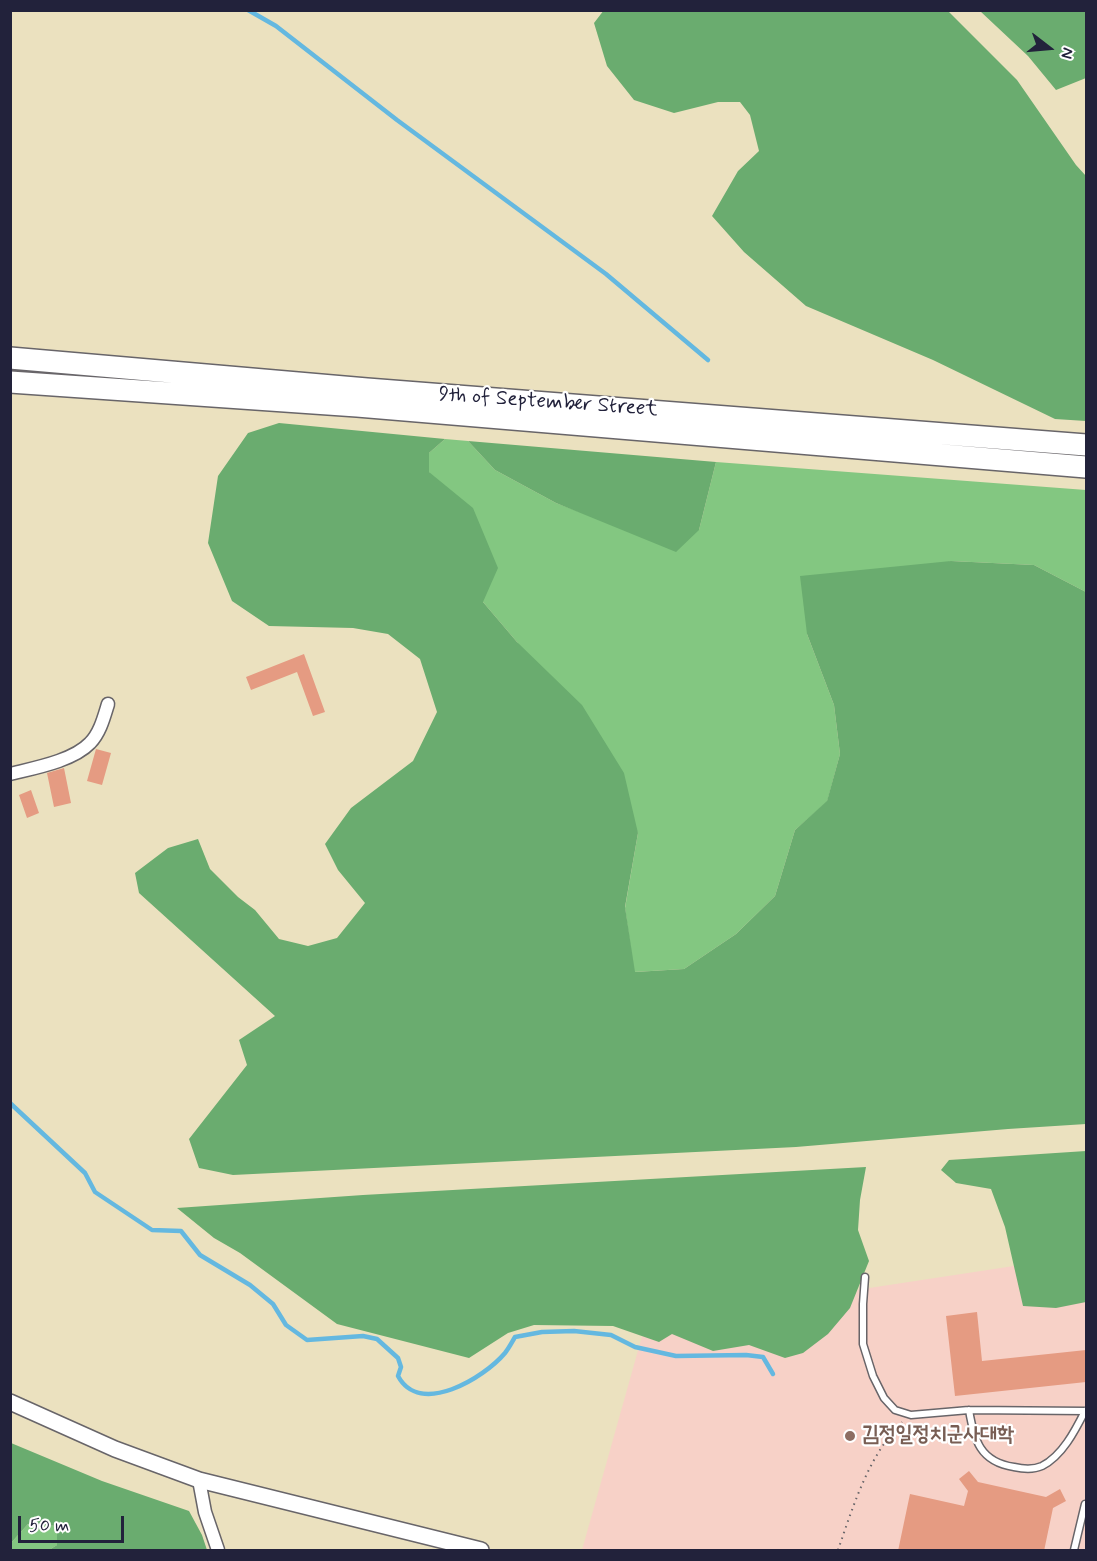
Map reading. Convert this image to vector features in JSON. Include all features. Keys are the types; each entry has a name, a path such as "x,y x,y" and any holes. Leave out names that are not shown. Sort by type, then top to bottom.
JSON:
{"highway":[{"name":"9th of September Street","path":"10,357 378,390 1086,445"},
{"name":"9th of September Street","path":"10,382 369,406 1086,466"}],"street":[{"path":"10,774 42,766 77,753 91,742 108,704"},
{"path":"10,1402 115,1449 200,1480 481,1551"},
{"path":"200,1480 205,1512 218,1551"}],"lane":[{"path":"865,1277 863,1344 873,1376 884,1398 896,1410 911,1415 969,1410 1085,1411 1075,1430 1054,1457 1036,1468 1025,1469 999,1464 987,1456 973,1434 969,1410"},
{"path":"1074,1551 1085,1504"}],"path":[{"path":"838,1551 858,1495 877,1457 896,1428 911,1415"}],"shaded area":[{"name":"김정일정치군사대학","path":"1086,1255 1086,1550 582,1550 646,1322"}],"green space":[{"path":"604,10 948,11 1017,80 1086,176 1086,421 1055,419 933,360 806,306 744,252 712,216 738,171 759,151 750,115 740,102 718,102 674,113 634,100 607,66 594,23"},
{"path":"980,11 1086,11 1086,78 1056,90 1028,56"},
{"path":"279,423 445,439 429,453 429,472 473,508 498,568 483,602 517,642 582,705 624,773 638,833 625,907 635,972 684,969 736,934 775,896 795,830 827,801 840,754 834,705 807,634 800,576 951,561 1034,565 1086,592 1086,1124 796,1147 233,1175 199,1168 189,1139 247,1065 239,1040 275,1016 139,893 135,873 168,848 198,839 210,869 238,897 255,910 279,939 308,946 337,938 365,903 338,870 325,844 351,808 413,761 437,712 420,659 388,634 353,628 269,626 232,601 208,543 218,476 248,433"},
{"path":"445,439 468,441 495,470 556,503 614,525 699,530 716,462 1086,490 1086,592 1034,565 951,561 807,634 834,705 840,754 827,802 795,830 775,896 736,934 684,969 634,972 625,908 638,833 517,642 483,602 429,472 429,453"},
{"path":"468,441 716,462 699,530 676,552 556,503 495,470"},
{"path":"1086,1151 1086,1302 1056,1308 1023,1306 1005,1227 991,1189 956,1183 941,1170 949,1160"},
{"path":"866,1167 858,1230 869,1261 850,1308 828,1334 803,1353 785,1358 749,1345 713,1351 672,1334 659,1342 613,1326 534,1325 508,1333 469,1358 337,1324 240,1253 214,1238 177,1208 363,1195"},
{"path":"11,1443 102,1481 189,1511 207,1550 49,1550 57,1545 57,1526 28,1524 11,1543"},
{"path":"28,1524 57,1526 57,1545 49,1550 11,1550 11,1543"}],"building":[{"path":"304,654 325,712 313,716 297,672 251,690 246,677"},
{"path":"96,749 111,753 102,785 87,781"},
{"path":"64,768 71,803 54,807 47,773"},
{"path":"31,790 39,813 27,818 19,795"},
{"path":"977,1312 982,1361 1086,1350 1086,1382 955,1396 946,1316"},
{"path":"969,1471 978,1482 1046,1497 1060,1489 1066,1501 1053,1508 1044,1551 898,1551 910,1494 964,1506 968,1491 959,1479"}],"waterway":[{"path":"248,10 276,26 397,120 606,274 708,360"},
{"path":"10,1103 85,1173 95,1192 152,1230 181,1231 200,1255 250,1285 273,1304 286,1325 307,1340 363,1336 377,1339 398,1358 401,1367 398,1376 408,1388 421,1393 436,1393 468,1382 495,1363 505,1353 515,1337 542,1332 574,1331 611,1335 635,1347 676,1356 746,1355 763,1357 773,1374"}],"place":[{"name":"김정일정치군사대학","path":"850,1436"}]}
